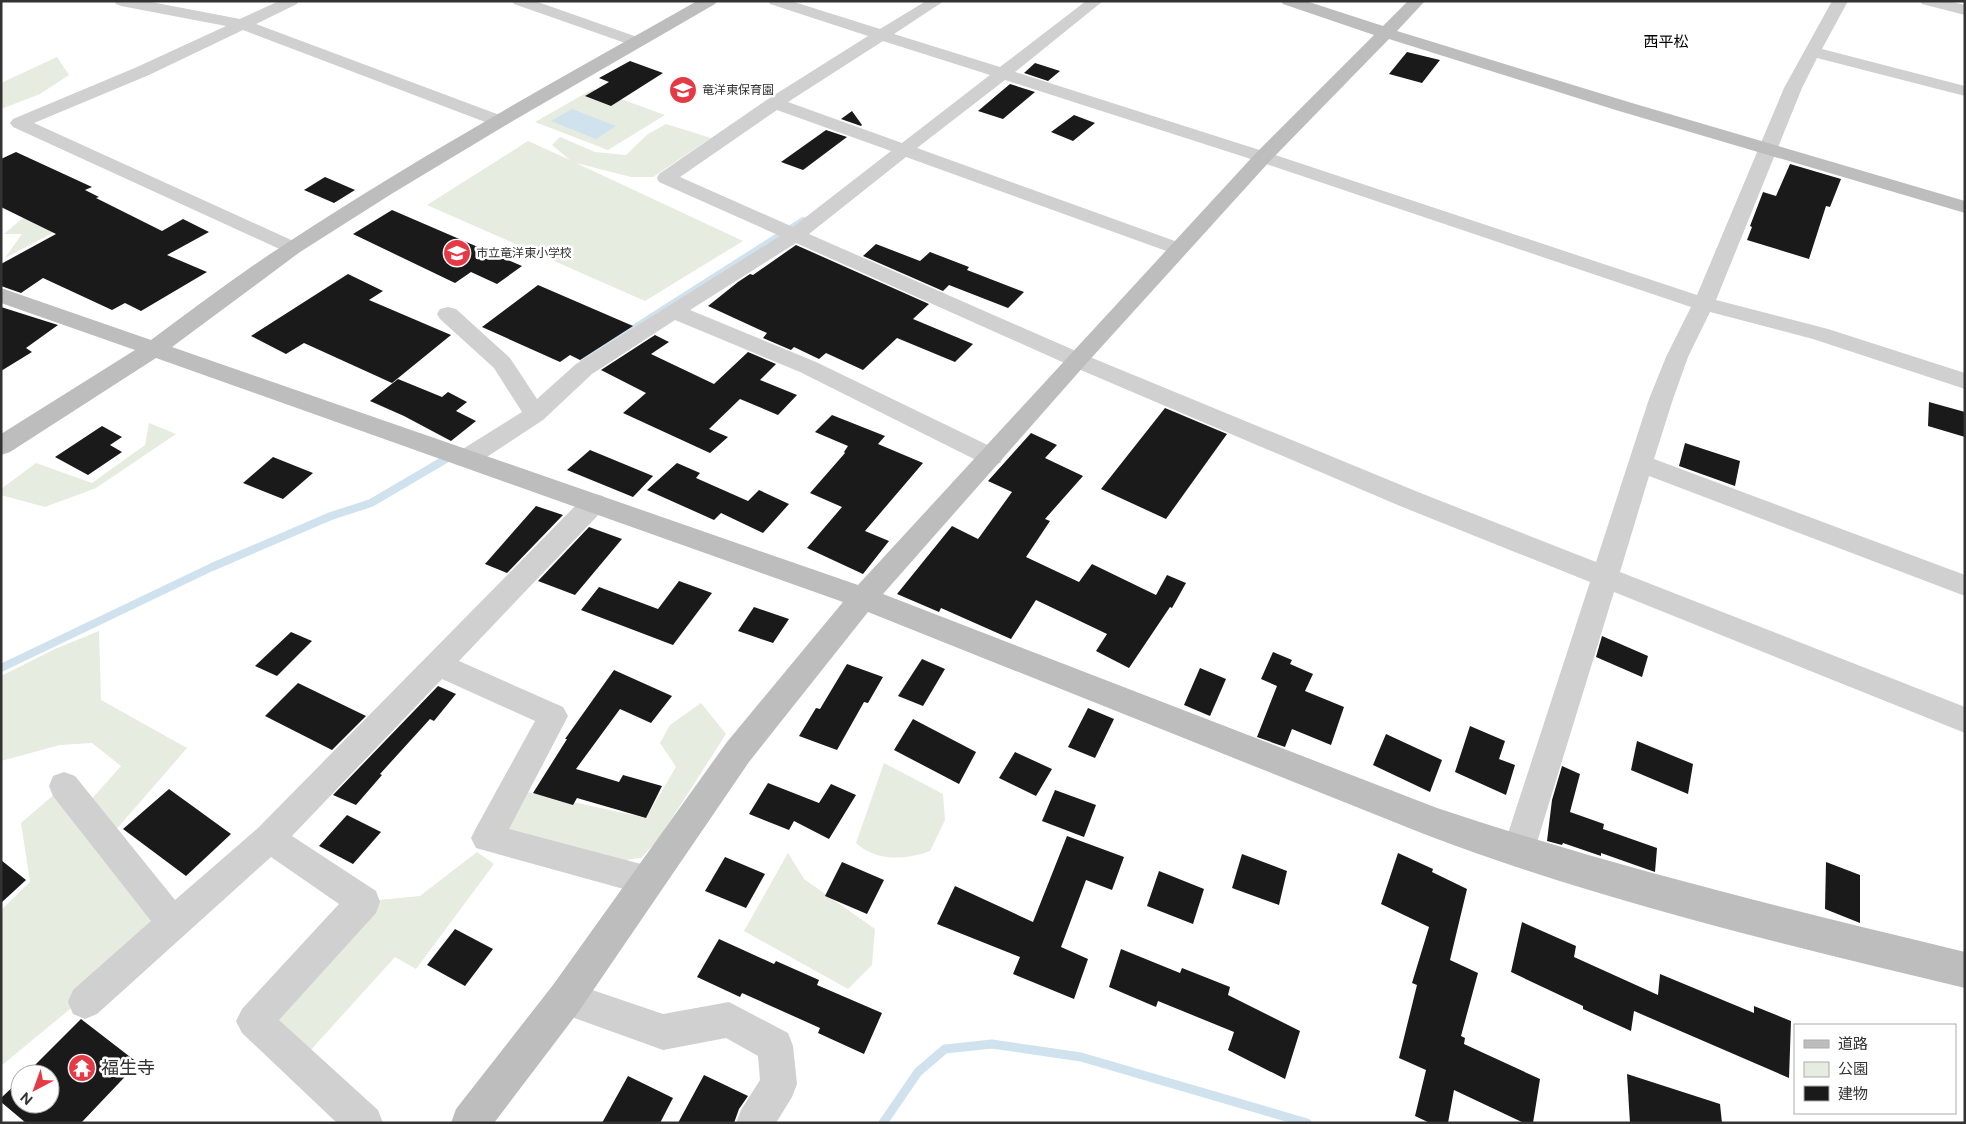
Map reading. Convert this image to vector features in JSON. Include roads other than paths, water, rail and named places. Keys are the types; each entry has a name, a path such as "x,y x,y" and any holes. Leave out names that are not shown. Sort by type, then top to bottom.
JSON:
{"street":[{"path":"121,1 240,24 499,121"},
{"path":"1,125 20,123 142,71 292,1"},
{"path":"519,1 637,42"},
{"path":"1,446 155,348 294,248 386,189 499,121 709,1"},
{"path":"775,1 1263,157 1704,304 1820,334 1965,381"},
{"path":"937,1 774,103 666,178 793,236 1077,360 1409,499 1965,720"},
{"path":"467,458 535,414 584,369 793,236 1096,1"},
{"path":"1289,1 1384,34 1965,207"},
{"path":"470,1123 566,998 738,752 863,598 1263,157 1417,1"},
{"path":"1518,852 1660,398 1677,356 1704,304 1793,88 1840,1"},
{"path":"1927,1 1965,10"},
{"path":"1813,52 1965,91"},
{"path":"774,103 1179,249"},
{"path":"20,123 294,248"},
{"path":"1,295 863,598 1436,824 1518,852 1766,922 1965,970"},
{"path":"673,311 808,367 991,457"},
{"path":"448,314 502,363 535,414"},
{"path":"1641,463 1965,586"},
{"path":"85,1002 269,838 594,503"},
{"path":"438,664 553,716 487,838 649,880"},
{"path":"64,786 173,923"},
{"path":"269,838 364,902 254,1021 365,1123"},
{"path":"566,998 663,1032 729,1020 775,1046 779,1084 754,1123"}],"water":[{"path":"572,109 616,126 596,139 551,121"}],"waterway":[{"path":"583,360 803,220"},
{"path":"1,668 212,567 331,516 371,503 451,456"},
{"path":"883,1123 918,1072 945,1049 992,1044 1081,1057 1307,1123"}],"place":[{"name":"竜洋東保育園","path":"683,90"},
{"name":"市立竜洋東小学校","path":"457,253"},
{"name":"福生寺","path":"82,1068"}],"district":[{"name":"西平松","path":"1666,42"}]}
